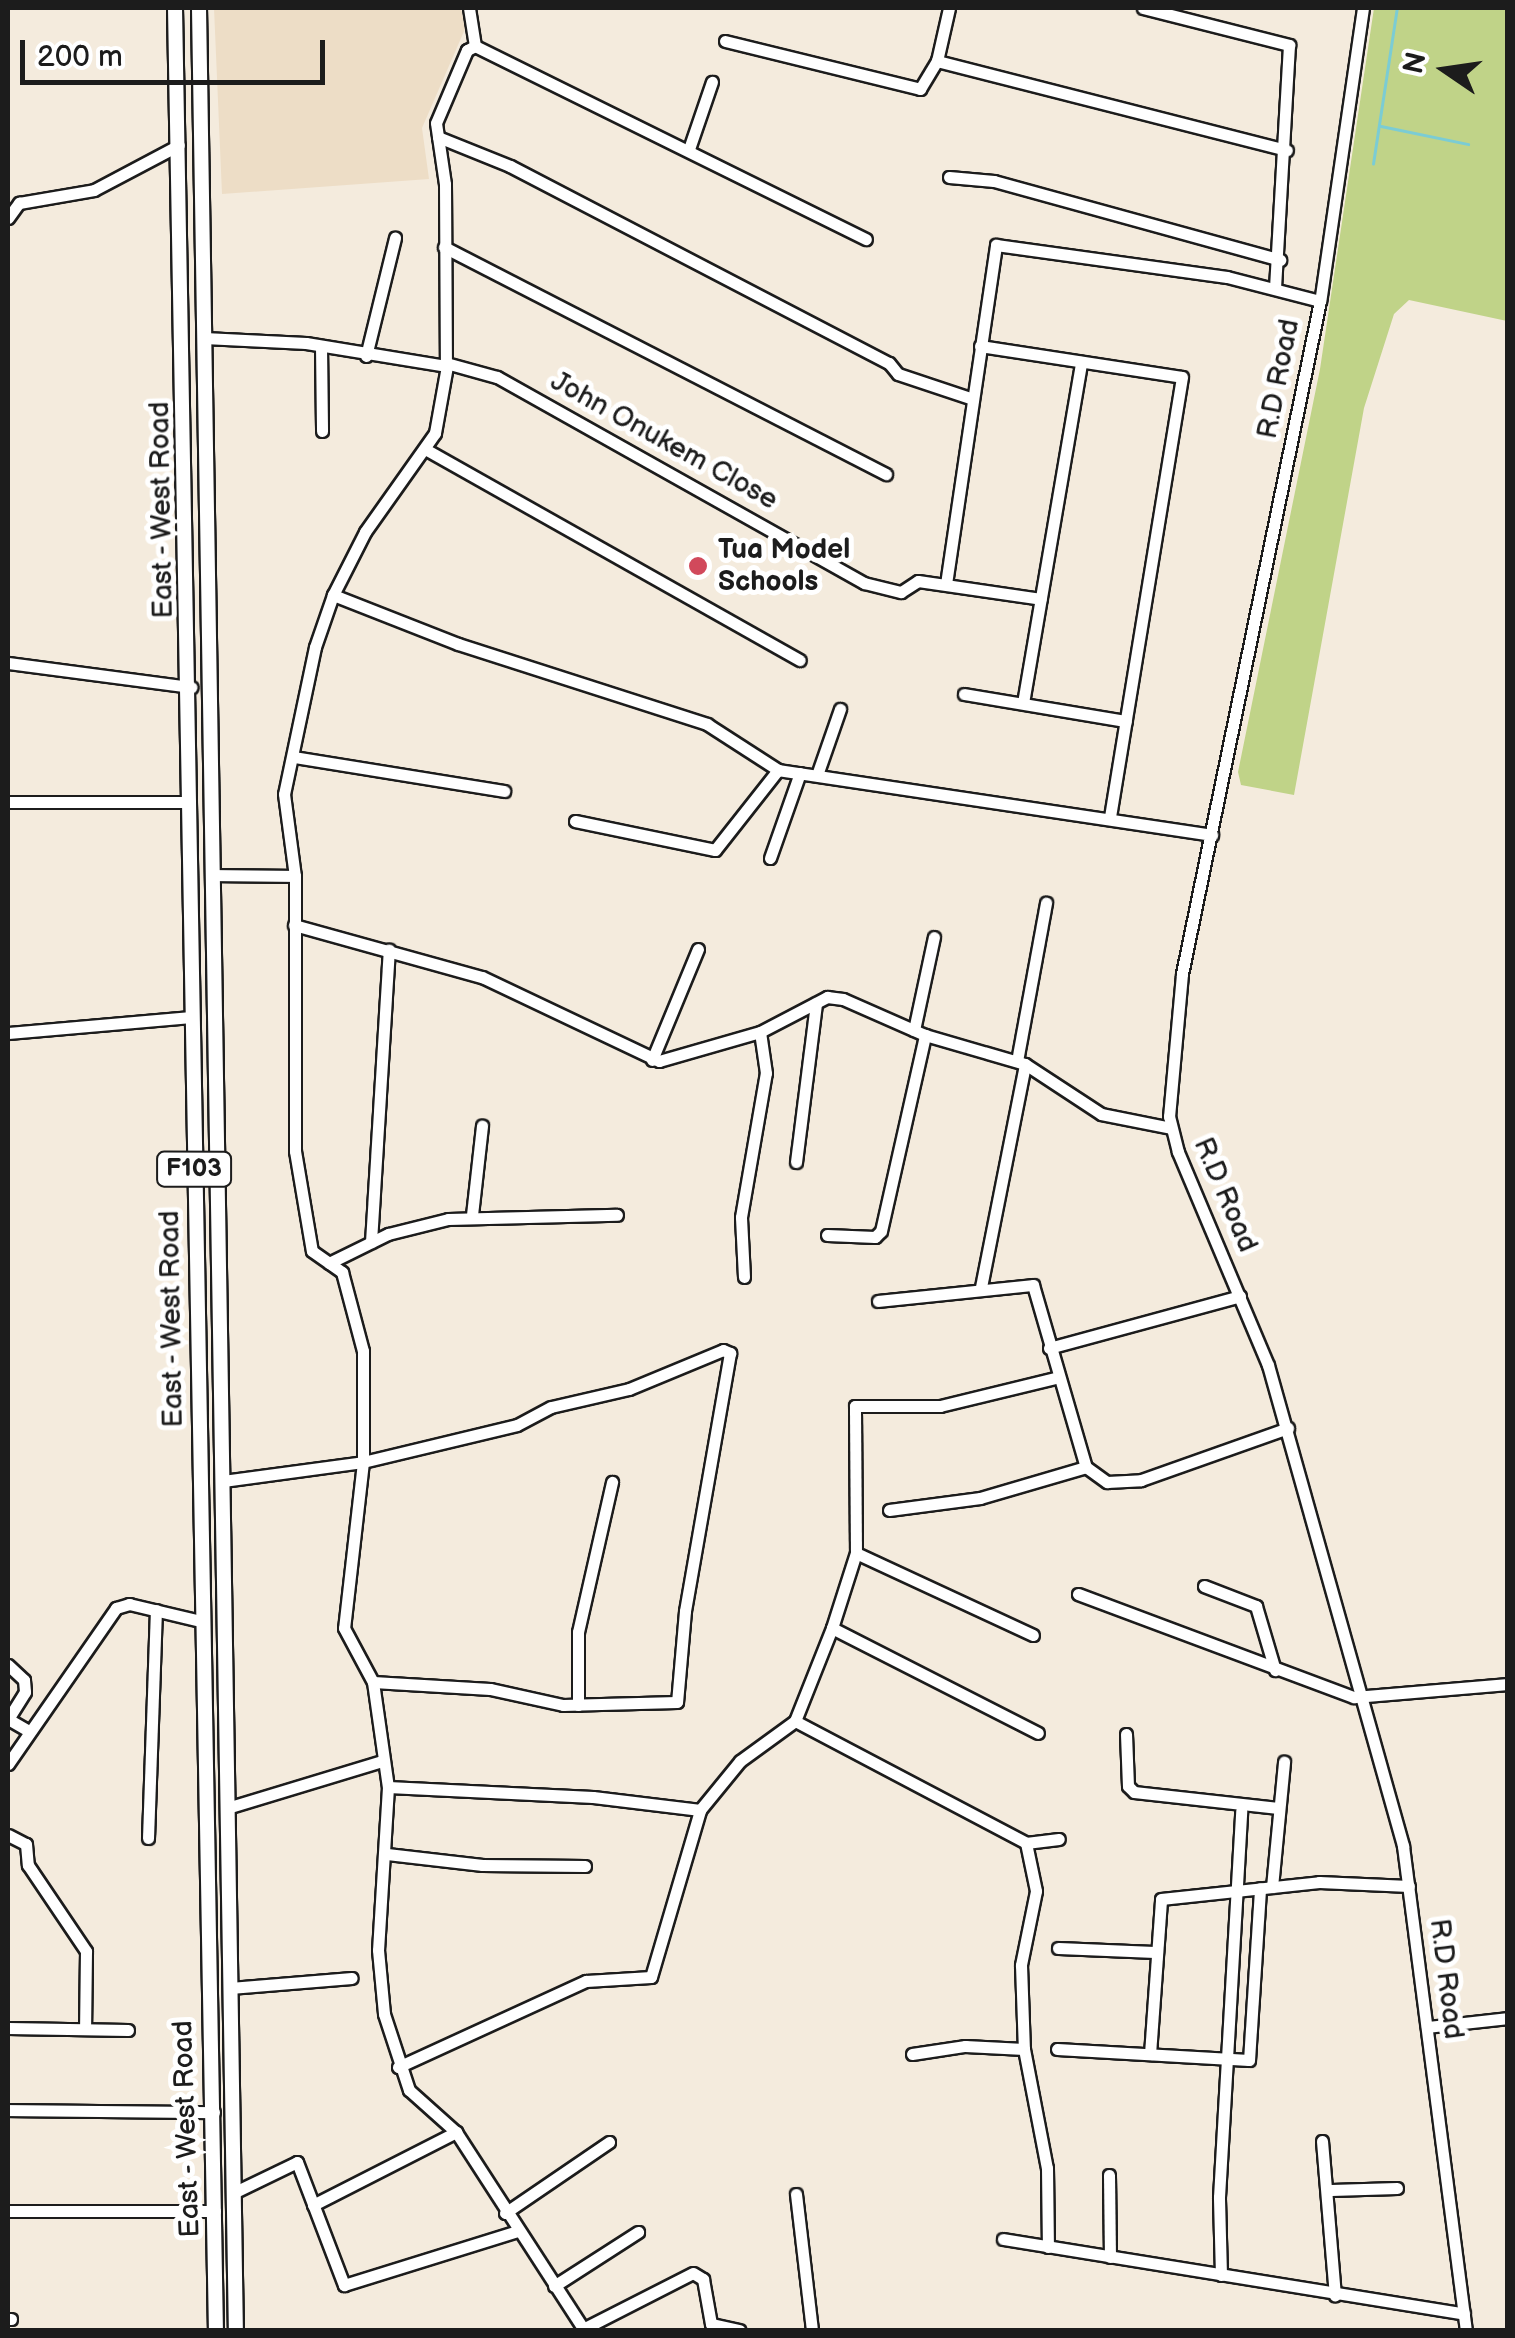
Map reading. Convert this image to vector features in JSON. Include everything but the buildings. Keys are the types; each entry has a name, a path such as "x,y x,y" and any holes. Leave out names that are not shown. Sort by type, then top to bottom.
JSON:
{"main road":[{"name":"East - West Road","path":"176,8 192,687 191,1018 216,2330"},
{"name":"East - West Road","path":"199,8 236,2330"},
{"path":"197,1288 221,1287"}],"street":[{"path":"469,8 475,46"},
{"path":"725,41 920,89 937,61 949,8"},
{"path":"1143,8 1287,43 1286,150 1276,287"},
{"name":"R.D Road","path":"1363,8 1320,301 1180,989 1171,1128 1240,1296 1288,1428 1366,1698 1409,1886 1466,2330"},
{"path":"475,46 467,50 445,97 438,137 446,363 442,412 425,449 365,532 333,595 306,682 284,803 295,876 296,1163 312,1250 342,1272 363,1351 363,1462 344,1628 373,1682 388,1787 379,1980 398,2066 414,2098 456,2132 516,2231 584,2330 693,2272 704,2279 711,2324 739,2330"},
{"path":"475,46 866,239"},
{"path":"937,61 1286,150"},
{"path":"689,149 712,82"},
{"path":"438,137 510,166 889,363 898,374 973,399"},
{"path":"8,218 19,203 94,190 179,145"},
{"path":"949,177 994,181 1280,260"},
{"path":"366,356 395,238"},
{"path":"1041,599 946,584 996,246 1276,287 1320,301"},
{"path":"444,247 886,474"},
{"name":"John Onukem Close","path":"204,338 321,346 366,356 446,363 496,377 854,574 901,592 918,581 946,584"},
{"path":"321,346 322,430"},
{"path":"980,346 1175,373 1183,383 1110,818"},
{"path":"1023,704 1081,362"},
{"path":"425,449 796,656"},
{"path":"333,595 458,644 708,724 778,770 1212,836"},
{"path":"8,662 192,687"},
{"path":"964,694 1126,721"},
{"path":"817,776 840,709"},
{"path":"294,757 504,791"},
{"path":"575,821 714,850 778,770"},
{"path":"770,858 800,773"},
{"path":"8,802 190,802"},
{"path":"213,874 295,876"},
{"path":"982,1286 1046,903"},
{"path":"294,926 506,987 652,1060 668,1061 760,1032 816,1003 842,999 919,1033 1021,1063 1090,1110 1171,1128"},
{"path":"827,1235 875,1237 881,1231 934,937"},
{"path":"652,1060 698,949"},
{"path":"371,1242 388,950"},
{"path":"796,1162 816,1003"},
{"path":"8,1033 191,1018"},
{"path":"744,1276 741,1216 766,1072 760,1032"},
{"path":"472,1216 482,1126"},
{"path":"329,1263 371,1242 472,1216 617,1215"},
{"path":"878,1301 982,1286 1032,1284 1055,1378 1086,1467 1107,1482 1142,1480 1288,1428"},
{"path":"1049,1348 1240,1296"},
{"path":"223,1481 363,1462 518,1425 551,1406 628,1389 723,1350 730,1353 685,1611 677,1702 578,1706 538,1703 490,1689 373,1682"},
{"path":"398,2066 586,1981 648,1980 700,1810 740,1762 795,1721 832,1628 856,1553 855,1406 940,1406 1055,1378"},
{"path":"890,1510 980,1498 1086,1467"},
{"path":"578,1706 578,1632 612,1482"},
{"path":"856,1553 1033,1634"},
{"path":"1204,1586 1256,1606 1275,1670"},
{"path":"1078,1594 1275,1670 1366,1698 1508,1684"},
{"path":"8,1764 116,1608 156,1610 202,1621"},
{"path":"148,1838 156,1610"},
{"path":"832,1628 1038,1733"},
{"path":"8,1665 24,1680 25,1692 8,1719 29,1731"},
{"path":"795,1721 1026,1843 1058,1840"},
{"path":"1126,1734 1128,1786 1134,1792 1278,1808"},
{"path":"227,1808 382,1761"},
{"path":"1057,2049 1250,2058 1266,1888 1284,1762"},
{"path":"388,1787 593,1797 700,1810"},
{"path":"1221,2274 1219,2198 1241,1810"},
{"path":"8,1836 26,1844 28,1865 86,1951 85,2029"},
{"path":"1026,1843 1036,1891 1021,1965 1024,2049 1047,2168 1048,2247"},
{"path":"387,1854 482,1866 585,1866"},
{"path":"1150,2054 1161,1899 1266,1888 1409,1886"},
{"path":"1058,1948 1155,1952"},
{"path":"230,1988 352,1978"},
{"path":"1427,2027 1508,2018"},
{"path":"8,2028 128,2030"},
{"path":"912,2054 965,2046 1024,2049"},
{"path":"8,2110 214,2112"},
{"path":"313,2205 456,2132"},
{"path":"1322,2141 1331,2190 1335,2295"},
{"path":"506,2213 609,2142"},
{"path":"233,2192 295,2161 344,2285 516,2231"},
{"path":"1108,2175 1110,2258"},
{"path":"1331,2190 1398,2188"},
{"path":"796,2194 812,2330"},
{"path":"8,2212 215,2210"},
{"path":"554,2286 638,2232"},
{"path":"1003,2239 1464,2314"}],"shaded area":[{"path":"214,8 461,8 465,29 422,128 429,179 222,194"}],"green space":[{"path":"1374,8 1507,8 1507,321 1409,300 1394,314 1364,408 1294,795 1241,785 1238,772 1320,369"}],"waterway":[{"path":"1373,164 1397,8"},
{"path":"1381,126 1468,144"}],"place":[{"name":"Tua Model Schools","path":"698,566"}]}
